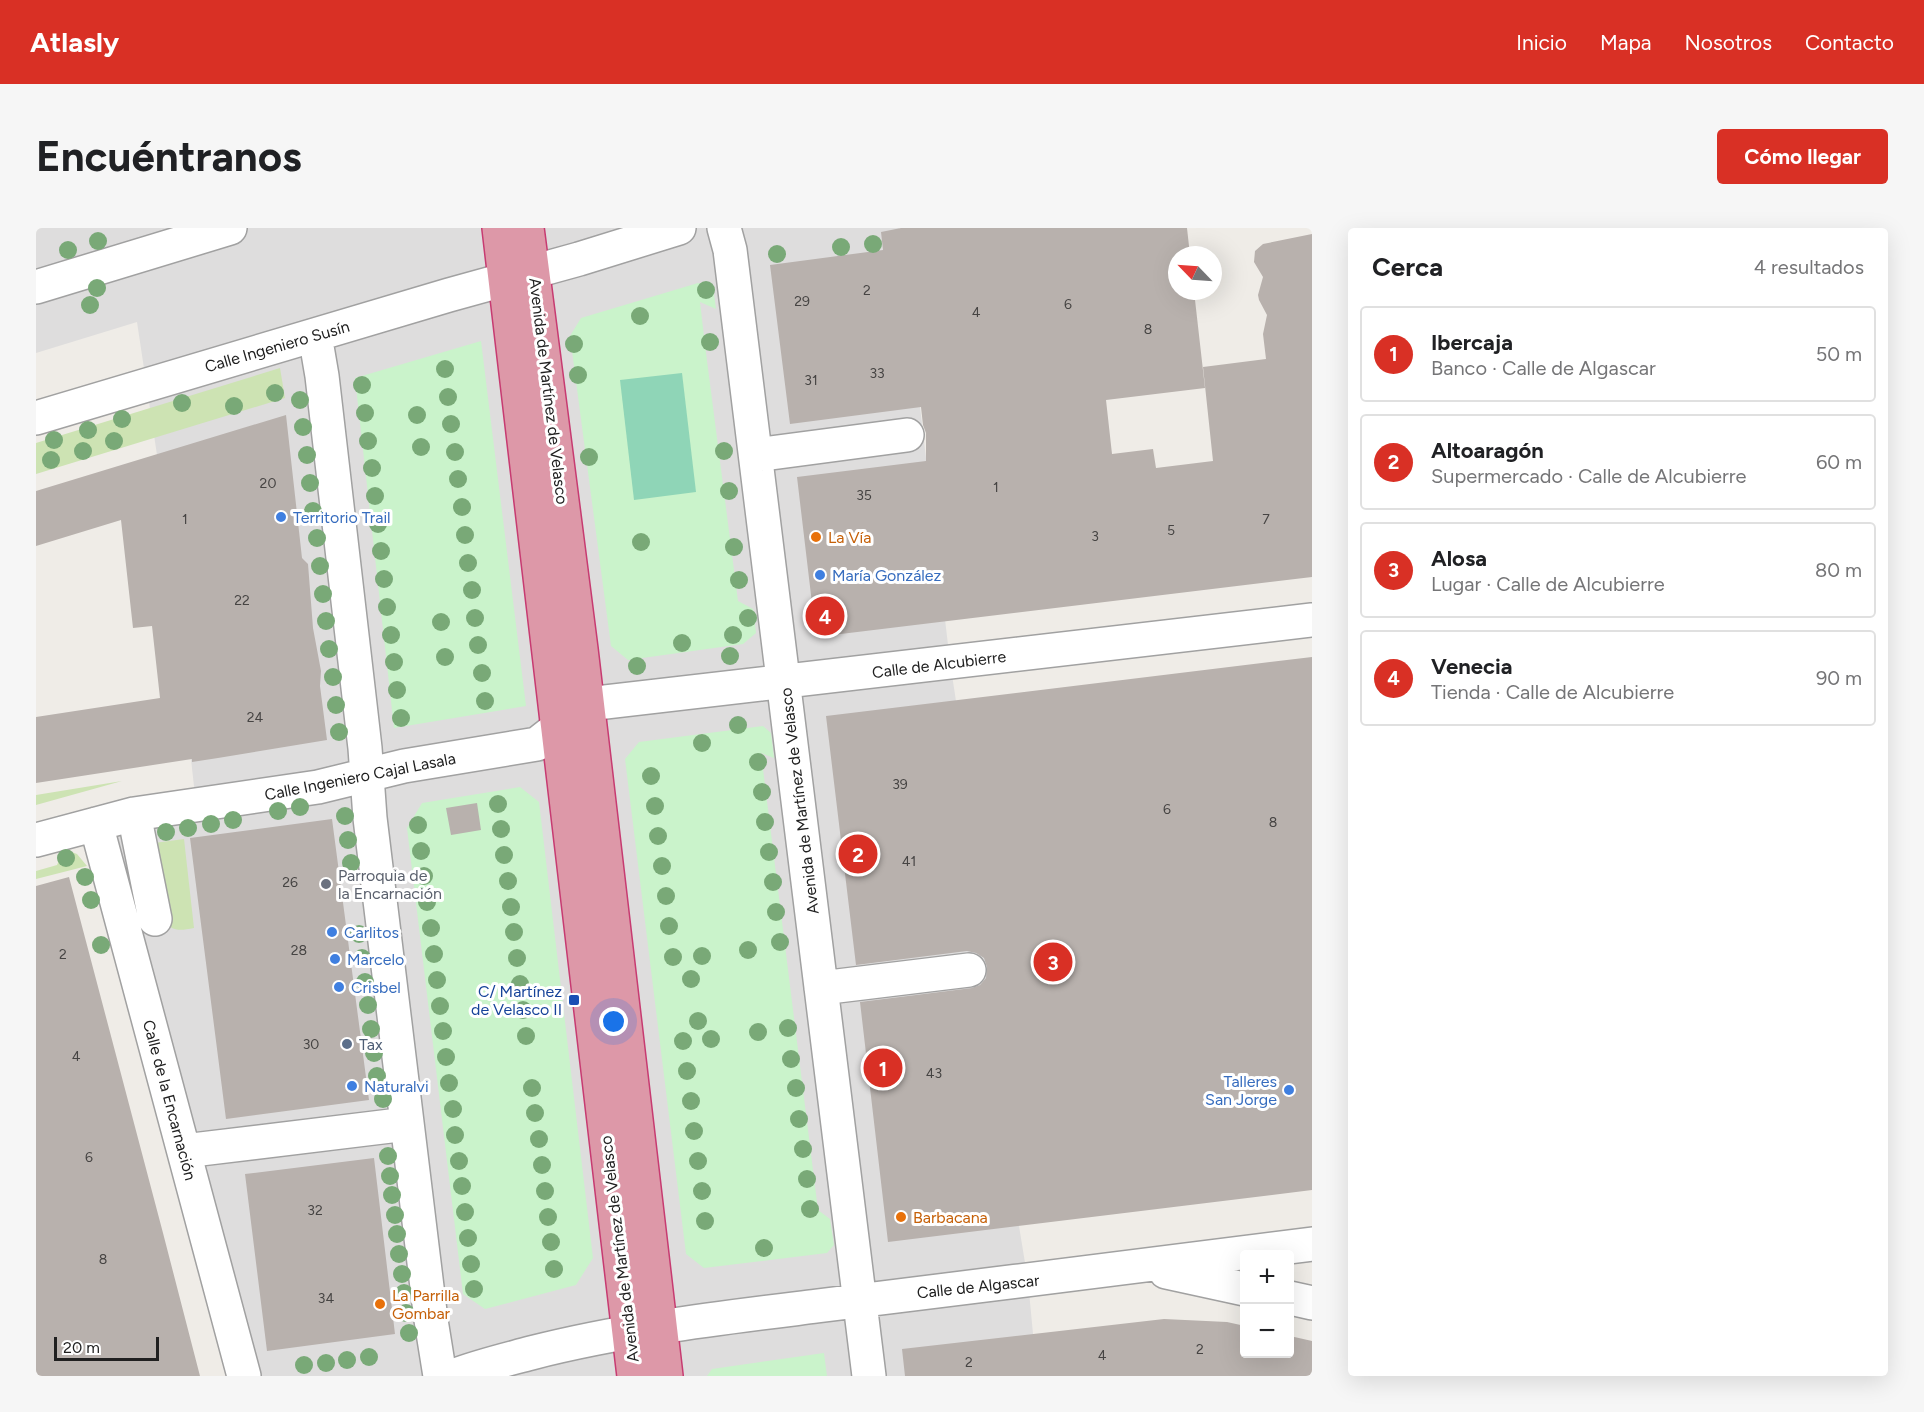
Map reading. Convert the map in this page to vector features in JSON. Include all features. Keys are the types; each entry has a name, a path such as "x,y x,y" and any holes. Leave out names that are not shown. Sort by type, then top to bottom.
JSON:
{"highway":[{"name":"Avenida de Martínez de Velasco","path":"499,228 519,276 575,707 645,1329 634,1376"},
{"name":"Avenida de Martínez de Velasco","path":"527,228 519,276 575,707 575,869 645,1329 666,1376"}],"street":[{"path":"36,287 230,228"},
{"path":"513,228 519,276"},
{"name":"Calle Ingeniero Susín","path":"36,418 679,228"},
{"name":"Avenida de Martínez de Velasco","path":"724,228 732,259 869,1376"},
{"path":"315,335 322,376 368,775 370,818 431,1320 440,1376"},
{"path":"756,455 907,435"},
{"name":"Calle de Alcubierre","path":"575,707 1312,620"},
{"name":"Calle Ingeniero Cajal Lasala","path":"36,840 134,814 318,787 404,766 537,744 575,707"},
{"path":"134,814 155,919"},
{"name":"Calle de la Encarnación","path":"96,824 244,1376"},
{"path":"821,988 969,970"},
{"path":"184,1151 407,1124"},
{"name":"Calle de Algascar","path":"453,1376 474,1368 593,1337 645,1329 1312,1244"},
{"path":"1141,1267 1240,1288"},
{"path":"1294,1299 1312,1303"},
{"path":"645,1329 645,1359 650,1376"}],"shaded area":[{"path":"36,228 899,228 1019,1226 1028,1281 1037,1376 244,1376 96,824 196,804 157,455 137,322 36,353"}],"green space":[{"path":"698,283 713,287 716,309 700,302 705,345 738,601 753,609 756,633 743,644 628,660 611,646 570,336 581,318"},
{"path":"481,341 526,706 394,728 355,378"},
{"path":"280,368 285,398 36,474 36,443"},
{"path":"682,373 696,492 634,500 620,380"},
{"path":"763,726 771,733 774,758 761,753 818,1210 830,1219 834,1245 827,1253 704,1268 686,1254 625,759 639,742"},
{"path":"122,781 36,805 36,795"},
{"path":"520,787 539,802 593,1258 576,1285 485,1309 463,1294 407,828 422,803"},
{"path":"184,839 194,928 179,930 166,924 147,844"},
{"path":"64,849 77,854 87,866 36,879 36,871 57,865"},
{"path":"824,1353 827,1376 707,1376 712,1369"}],"building":[{"path":"901,228 1187,228 1189,246 1168,246 1168,300 1195,300 1205,388 1106,400 1112,454 1153,449 1156,468 1213,461 1203,367 1266,359 1263,334 1267,315 1258,295 1263,277 1254,262 1255,251 1263,244 1312,234 1312,577 816,637 797,477 926,461 926,433 921,407 790,424 770,265 883,250 881,232"},
{"path":"286,415 302,558 308,564 313,628 321,671 320,686 327,740 192,762 192,759 36,783 36,717 160,698 152,626 133,628 121,520 36,546 36,491"},
{"path":"1312,657 1312,1190 888,1242 860,1002 972,988 980,985 986,978 987,967 984,958 967,951 856,965 826,716"},
{"path":"477,803 481,830 451,835 446,808"},
{"path":"332,819 369,1100 226,1119 190,838"},
{"path":"69,877 200,1376 36,1376 36,886"},
{"path":"374,1158 395,1334 267,1351 245,1174"},
{"path":"1164,1319 1227,1322 1240,1325 1240,1358 1294,1358 1294,1337 1312,1341 1312,1376 905,1376 902,1349"}],"place":[{"name":"Territorio Trail","path":"281,517"},
{"name":"La Vía","path":"816,537"},
{"name":"María González","path":"820,575"},
{"name":"Venecia","path":"825,616"},
{"name":"Altoaragón","path":"858,854"},
{"name":"Parroquia de la Encarnación","path":"326,884"},
{"name":"Carlitos","path":"332,932"},
{"name":"Marcelo","path":"335,959"},
{"name":"Alosa","path":"1053,962"},
{"name":"Crisbel","path":"339,987"},
{"name":"C/ Martínez de Velasco II","path":"574,1000"},
{"name":"Tax","path":"347,1044"},
{"name":"Ibercaja","path":"883,1068"},
{"name":"Naturalvi","path":"352,1086"},
{"name":"Talleres San Jorge","path":"1289,1090"},
{"name":"Barbacana","path":"901,1217"},
{"name":"La Parrilla Gombar","path":"380,1304"}]}
